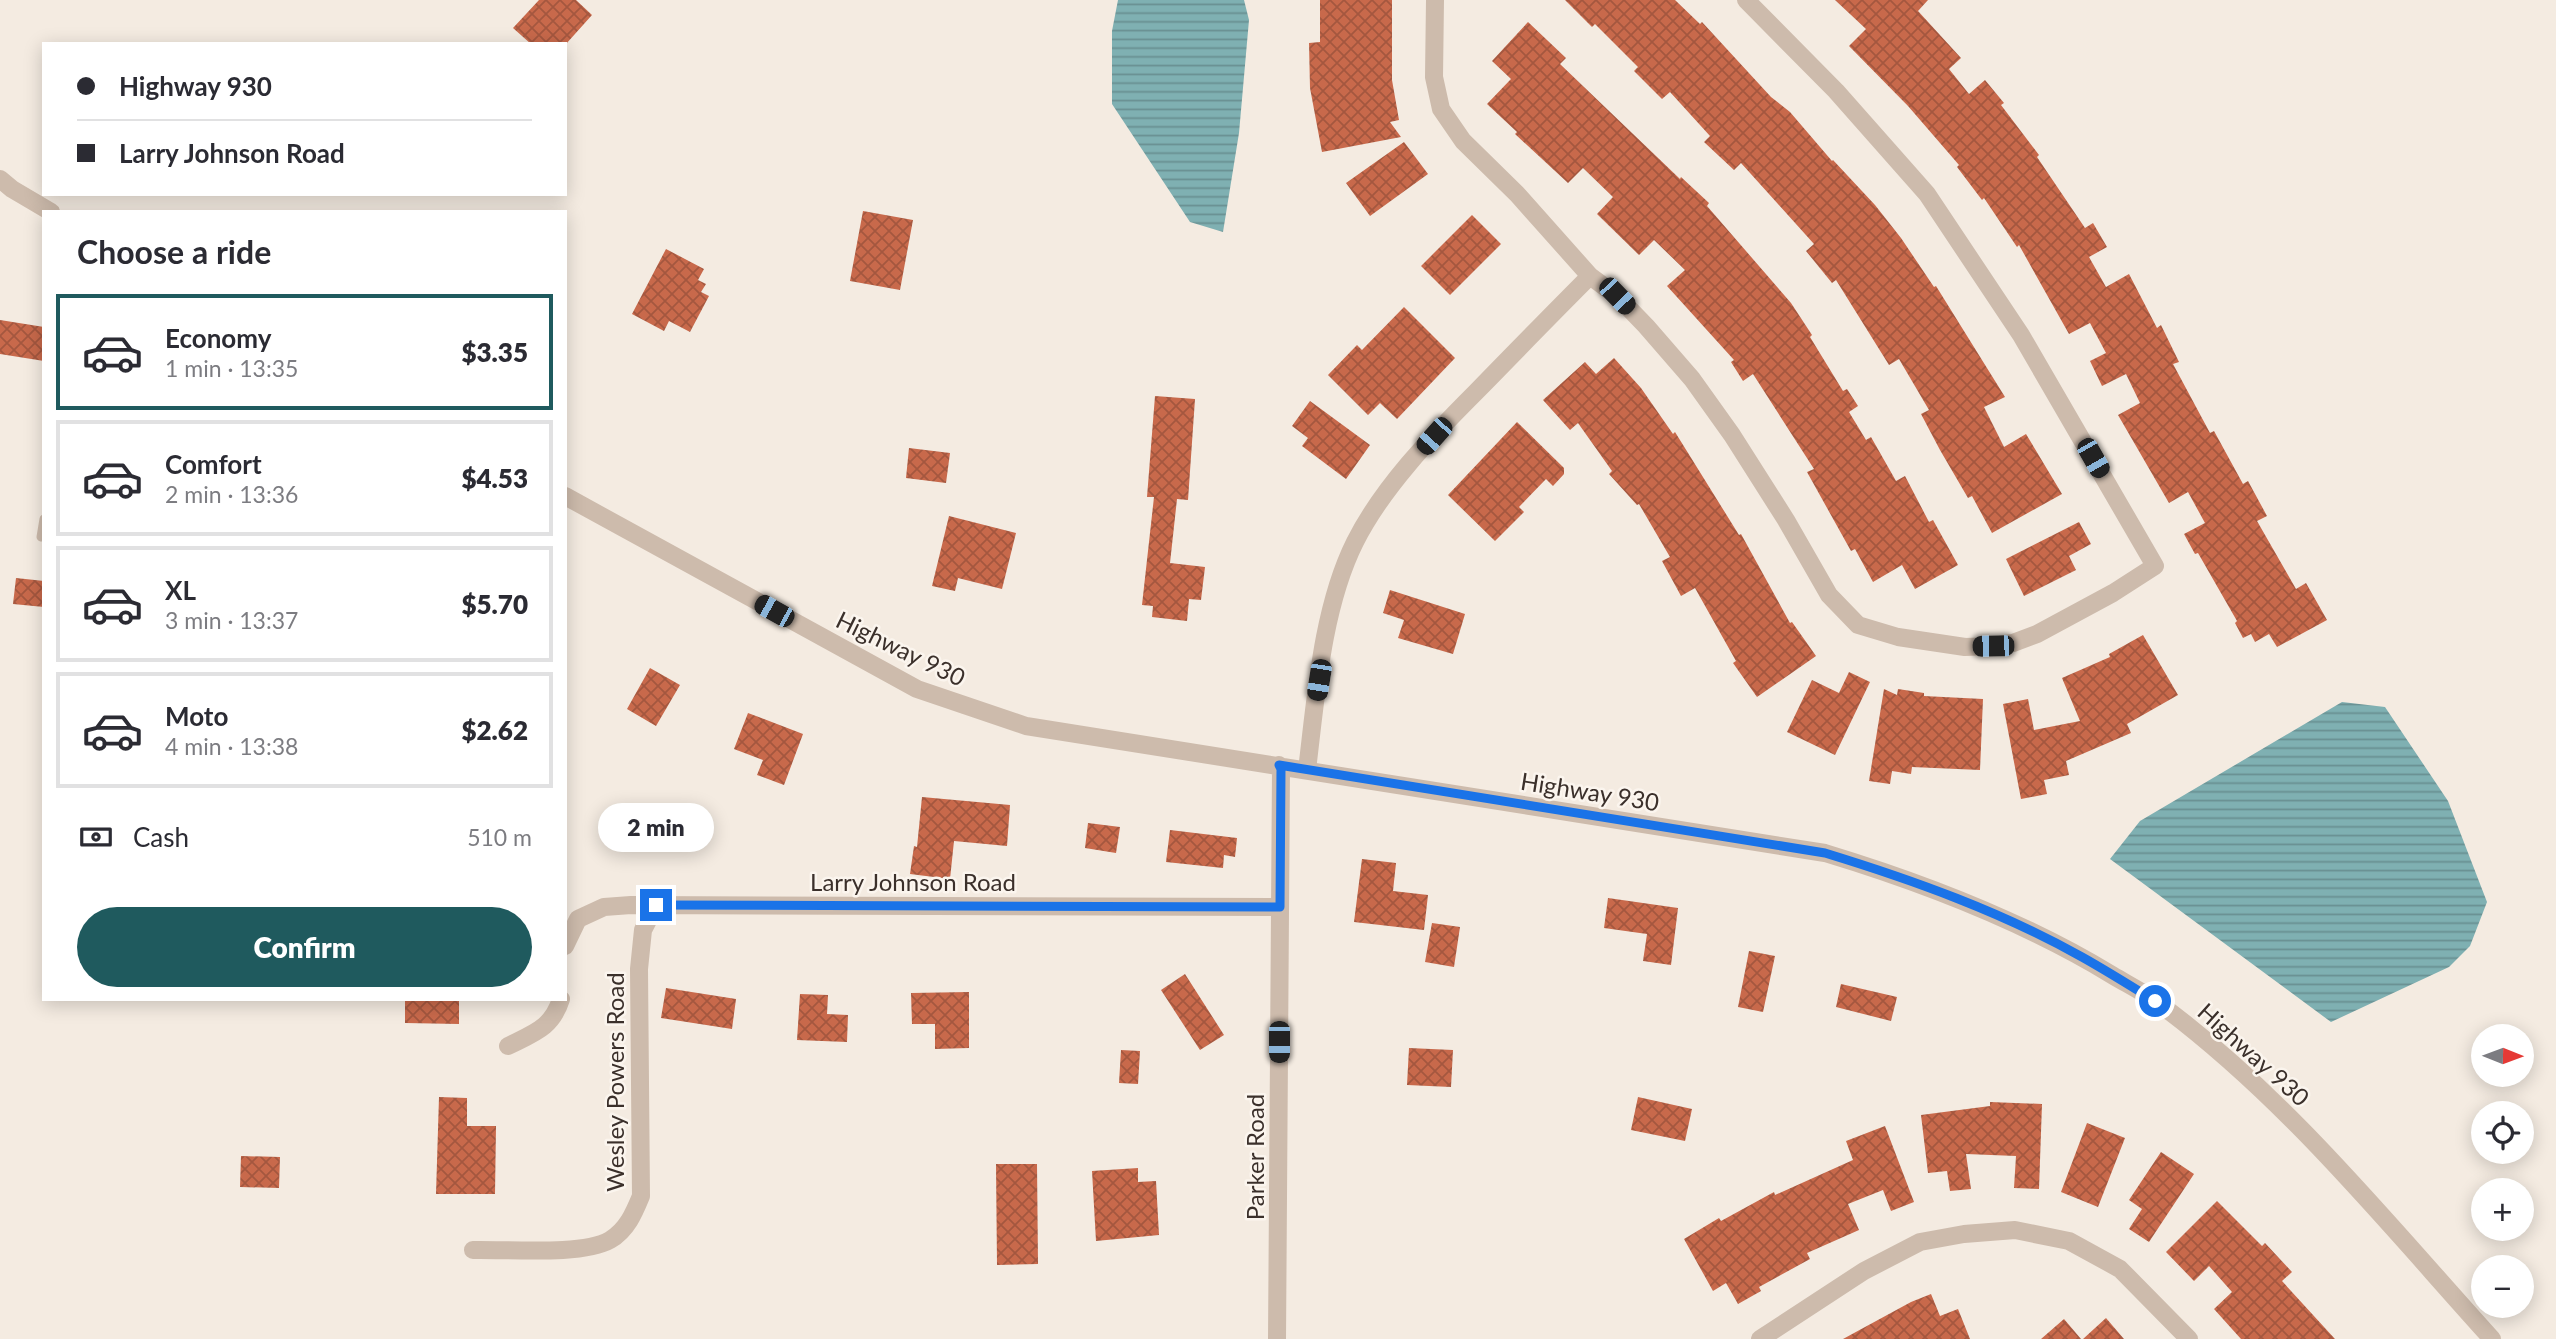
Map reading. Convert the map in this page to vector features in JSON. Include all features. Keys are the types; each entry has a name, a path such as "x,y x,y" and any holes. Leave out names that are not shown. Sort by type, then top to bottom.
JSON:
{"street":[{"path":"1435,0 1434,77 1441,109 1463,141 1517,194 1590,276 1617,296 1692,379 1732,435 1786,520 1829,596 1858,625 1898,637 1965,647 2013,643 2037,634 2102,599 2155,566 2021,335 1927,194 1836,91 1746,0"},
{"path":"0,179 12,190 47,210"},
{"path":"1307,770 1328,627 1340,580 1355,542 1400,474 1590,276"},
{"name":"Highway 930","path":"567,497 917,689 1026,726 1825,853 1900,876 2018,926 2080,956 2155,1001 2284,1110 2492,1339"},
{"name":"Parker Road","path":"1277,1339 1279,765"},
{"name":"Wesley Powers Road","path":"473,1250 579,1248 610,1240 631,1220 641,1196 639,969 643,930 656,905"},
{"name":"Larry Johnson Road","path":"567,942 578,919 604,907 1280,907"},
{"path":"508,1046 545,1027 557,1014 560,1001"},
{"path":"1760,1339 1864,1271 1920,1242 1964,1234 2015,1230 2069,1241 2120,1269 2189,1339"}],"lane":[{"path":"41,537 42,531"}],"water":[{"path":"1118,0 1244,0 1249,20 1239,133 1223,232 1190,222 1112,104 1112,31"},
{"path":"2342,702 2385,707 2448,801 2487,902 2470,946 2449,967 2331,1022 2110,859 2140,821"}],"building":[{"path":"539,0 576,0 592,15 567,43 529,42 513,28"},
{"path":"1320,0 1392,0 1392,80 1399,120 1390,122 1401,137 1322,152 1310,88 1309,43 1320,42"},
{"path":"1565,0 1675,0 1700,24 1702,22 1771,97 1790,112 1875,205 1901,238 1934,287 1936,286 2005,397 1984,407 2004,447 2026,434 2062,494 1992,533 1972,496 1968,498 1940,450 1921,414 1929,410 1899,359 1889,365 1836,280 1832,283 1806,251 1814,244 1741,163 1734,170 1704,142 1710,136 1670,92 1662,99 1634,71 1638,67 1595,24 1592,27"},
{"path":"1835,0 1928,0 1918,11 1961,58 1949,69 1969,94 1985,80 2004,103 2001,105 2039,155 2037,157 2085,228 2093,223 2107,247 2089,257 2106,287 2129,274 2157,328 2161,325 2179,362 2173,364 2210,433 2214,431 2243,484 2248,481 2267,516 2257,521 2296,589 2306,583 2327,620 2277,647 2269,634 2255,642 2251,634 2243,638 2235,623 2237,621 2184,534 2205,523 2188,492 2169,503 2118,415 2140,403 2126,374 2102,386 2090,361 2106,353 2090,323 2069,334 2019,245 2017,247 1984,198 1982,200 1957,167 1959,165 1908,106 1849,46 1866,29"},
{"path":"1528,22 1566,58 1560,64 1680,179 1681,177 1709,203 1707,206 1791,303 1843,391 1847,389 1858,406 1849,412 1866,440 1871,437 1896,481 1905,476 1929,522 1933,520 1958,565 1915,589 1902,565 1873,582 1855,549 1851,551 1807,472 1814,469 1753,374 1743,381 1731,362 1734,360 1667,286 1685,270 1654,240 1639,255 1597,214 1613,197 1583,168 1568,183 1487,104 1511,79 1492,61"},
{"path":"1404,142 1428,174 1370,216 1346,183"},
{"path":"863,211 913,220 900,290 850,281"},
{"path":"1472,215 1501,244 1450,295 1421,266"},
{"path":"666,249 704,269 698,280 706,284 701,292 709,296 690,332 669,321 664,331 632,314"},
{"path":"1404,307 1455,358 1397,419 1380,403 1368,415 1328,375 1357,345 1362,350"},
{"path":"0,320 42,327 42,361 0,354"},
{"path":"1614,358 1641,388 1673,434 1675,432 1739,535 1741,534 1790,623 1792,622 1816,656 1757,697 1733,663 1736,661 1695,588 1681,596 1662,561 1670,557 1639,504 1637,505 1609,474 1612,471 1578,423 1570,430 1543,400 1585,362 1596,374"},
{"path":"1155,396 1195,399 1188,500 1177,499 1170,563 1205,567 1201,600 1189,599 1187,621 1152,617 1153,606 1142,605 1154,497 1147,497"},
{"path":"1310,401 1370,445 1346,479 1302,446 1308,438 1292,426"},
{"path":"1517,422 1564,468 1564,474 1553,486 1546,479 1519,507 1524,512 1495,541 1448,495"},
{"path":"909,448 950,453 946,483 906,478"},
{"path":"949,516 1016,533 1002,589 958,578 955,591 932,586"},
{"path":"2079,522 2091,544 2069,556 2076,570 2024,596 2006,559"},
{"path":"16,578 42,581 42,607 13,604"},
{"path":"1390,590 1465,614 1453,654 1398,638 1404,620 1383,613"},
{"path":"2143,635 2178,695 2127,724 2131,733 2066,761 2069,775 2044,780 2047,794 2021,799 2003,704 2028,699 2034,730 2080,721 2062,678 2110,657 2109,654"},
{"path":"650,668 680,685 656,726 627,709"},
{"path":"1849,672 1870,682 1835,755 1787,732 1812,680 1839,693"},
{"path":"1884,689 1897,695 1898,689 1924,693 1924,696 1983,699 1980,770 1912,767 1911,774 1892,771 1890,784 1869,781"},
{"path":"748,713 803,734 784,785 757,775 763,760 734,749"},
{"path":"922,797 1010,805 1007,846 954,841 950,879 910,874 914,846 917,847"},
{"path":"1088,823 1120,827 1116,853 1085,848"},
{"path":"1170,830 1237,838 1235,857 1224,855 1223,868 1166,862"},
{"path":"1362,859 1396,863 1393,891 1428,895 1424,930 1354,922"},
{"path":"1608,898 1678,908 1671,965 1643,961 1647,934 1604,928"},
{"path":"1432,923 1460,927 1454,967 1425,962"},
{"path":"1749,951 1775,956 1763,1012 1738,1007"},
{"path":"1185,974 1224,1035 1200,1050 1161,990"},
{"path":"1841,984 1897,997 1891,1021 1836,1007"},
{"path":"666,988 736,999 732,1029 661,1018"},
{"path":"969,992 969,1048 935,1049 935,1024 912,1024 911,993"},
{"path":"800,994 828,995 827,1014 848,1015 847,1042 797,1040"},
{"path":"405,1001 459,1001 459,1024 405,1023"},
{"path":"1409,1048 1453,1050 1451,1087 1407,1085"},
{"path":"1121,1050 1140,1051 1138,1084 1119,1083"},
{"path":"439,1097 467,1098 467,1126 496,1126 495,1194 436,1194"},
{"path":"1638,1097 1692,1109 1685,1141 1631,1130"},
{"path":"1990,1102 2042,1104 2039,1189 2014,1188 2016,1156 1966,1154 1971,1189 1950,1191 1947,1171 1928,1173 1921,1115 1990,1106"},
{"path":"2087,1123 2125,1138 2098,1207 2061,1192"},
{"path":"1885,1126 1914,1202 1891,1211 1883,1190 1848,1204 1859,1230 1807,1253 1810,1259 1759,1287 1761,1291 1738,1304 1726,1283 1713,1291 1684,1239 1719,1218 1721,1221 1774,1192 1775,1195 1853,1160 1846,1141"},
{"path":"2161,1152 2194,1174 2149,1242 2129,1229 2142,1209 2129,1200"},
{"path":"241,1156 280,1157 279,1188 240,1187"},
{"path":"996,1164 1037,1164 1038,1264 997,1265"},
{"path":"1138,1168 1138,1182 1156,1181 1159,1235 1096,1241 1092,1171"},
{"path":"2217,1201 2262,1246 2265,1243 2292,1272 2282,1281 2335,1339 2241,1339 2214,1309 2232,1292 2209,1266 2194,1281 2166,1252"},
{"path":"1931,1294 1940,1316 1958,1309 1970,1339 1843,1339 1911,1302"},
{"path":"2106,1318 2124,1339 2083,1339"},
{"path":"2064,1319 2081,1339 2041,1339"}],"route":[{"path":"656,905 1280,907 1279,765 1582,816 1825,853 1900,876 2018,926 2080,956 2155,1001"}]}
